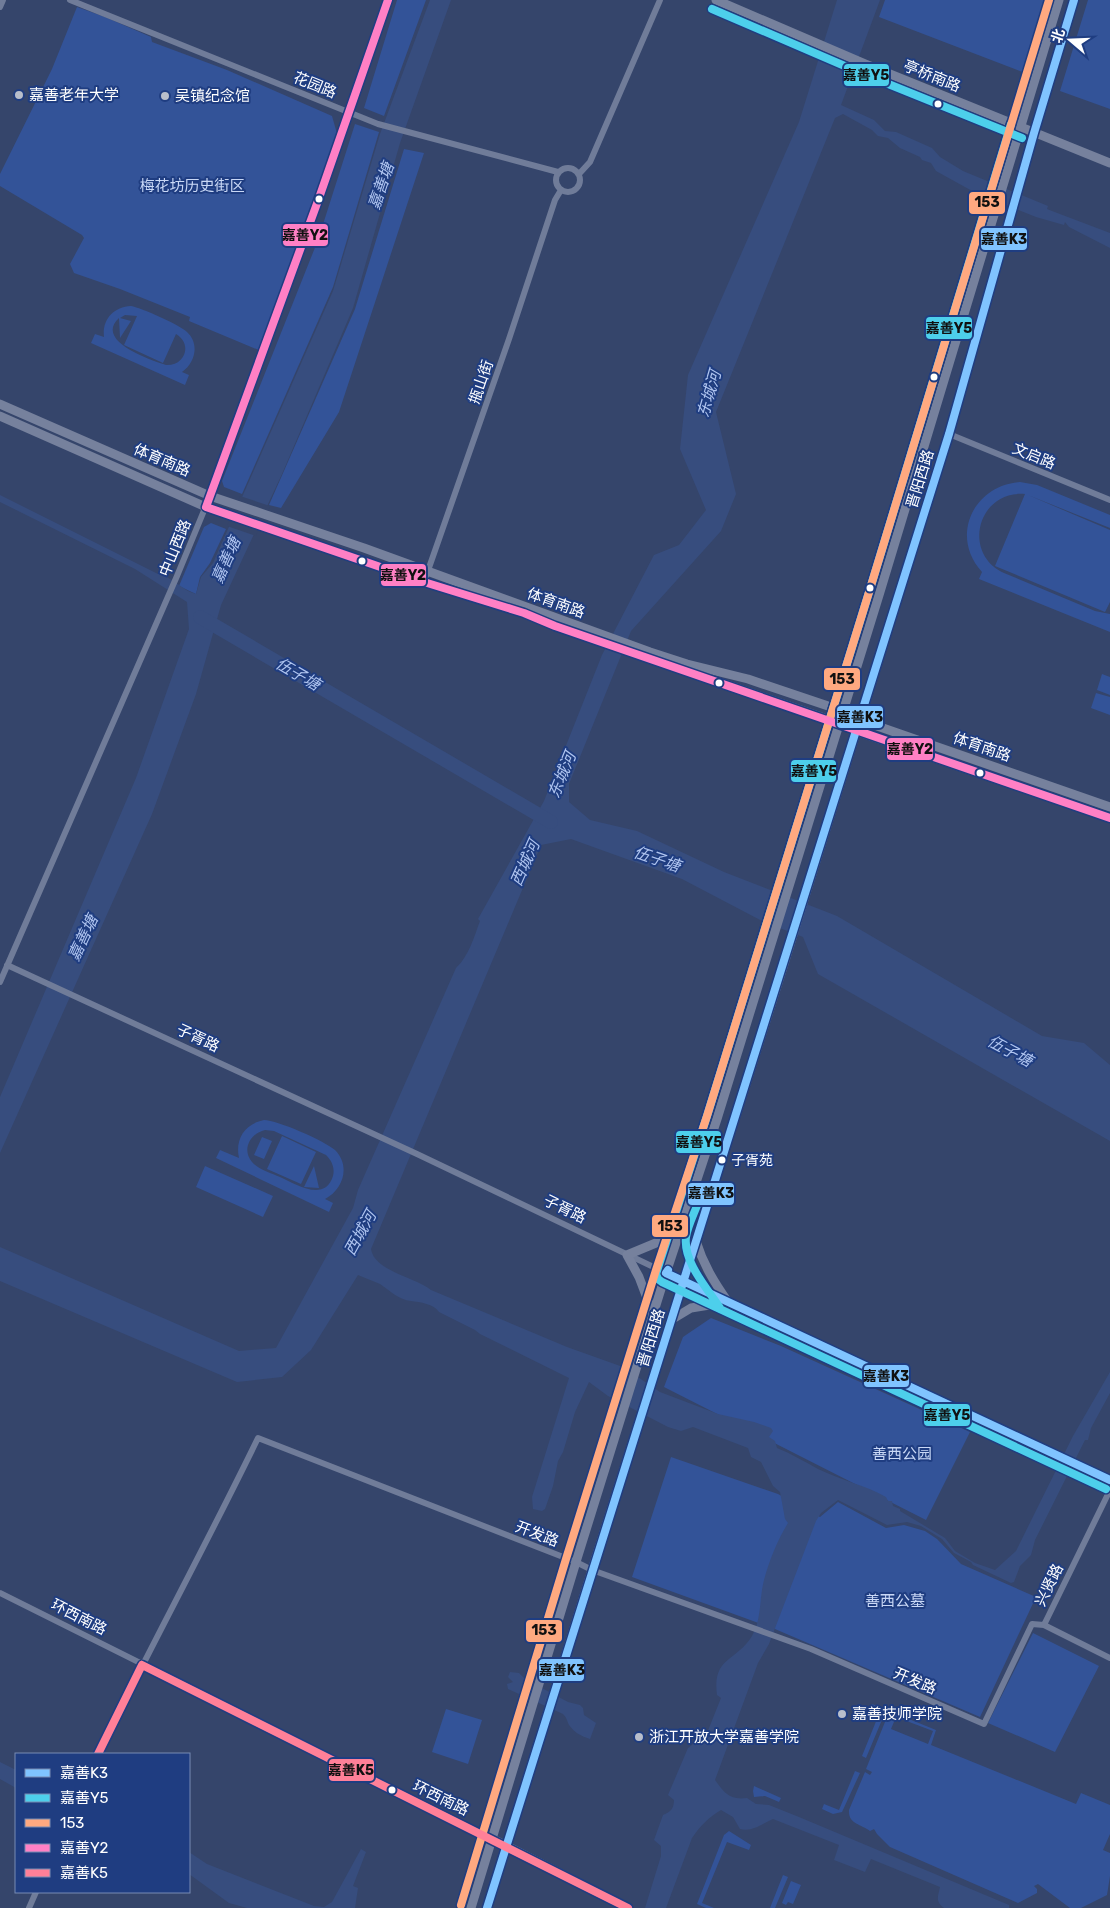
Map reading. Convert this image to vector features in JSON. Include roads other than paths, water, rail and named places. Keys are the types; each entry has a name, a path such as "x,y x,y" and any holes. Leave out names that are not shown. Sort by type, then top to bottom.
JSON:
{"main road":[{"name":"亭桥南路","path":"716,0 865,64 1110,163"},
{"name":"晋阳西路","path":"471,1908 576,1562 666,1273 717,1119 843,711 1059,0"},
{"name":"晋阳西路","path":"488,1908 556,1685 949,434 1034,133 1074,0"},
{"name":"体育南路","path":"0,404 210,496 428,571 590,634 839,723 856,731 1110,818"},
{"name":"体育南路","path":"0,416 206,507 424,582 590,634"},
{"name":"体育南路","path":"649,655 748,680 843,711 860,720 1110,807"},
{"path":"654,1314 639,1277 627,1254 680,1233"},
{"path":"671,1320 691,1308 728,1302 712,1280 696,1240"},
{"name":"子胥路","path":"666,1273 1110,1480"},
{"name":"环西南路","path":"493,1839 628,1908"}],"street":[{"path":"0,7 3,0"},
{"name":"花园路","path":"70,0 378,124 558,172"},
{"name":"中山西路","path":"0,982 206,507 350,112 388,0"},
{"path":"579,174 590,162 660,0"},
{"path":"569,167 576,170 579,174 580,182 576,189 569,192 561,190 556,184 555,180 558,172 565,168 569,167"},
{"name":"甁山街","path":"424,582 509,339 555,200 561,190"},
{"name":"文启路","path":"949,434 1110,500"},
{"name":"子胥路","path":"8,965 417,1154 666,1273"},
{"name":"开发路","path":"142,1665 209,1539 258,1438 576,1562 592,1570 811,1649 984,1724 1032,1624 1044,1625"},
{"name":"兴贤路","path":"1110,1490 1044,1625 1110,1658"},
{"name":"环西南路","path":"0,1592 142,1665 493,1839"},
{"path":"98,1753 142,1665"},
{"path":"29,1908 36,1893"}],"water":[{"name":"嘉善塘","path":"430,0 451,0 400,143 353,308 282,474 221,605 196,694 152,814 0,1153 0,1097 136,778 189,629 187,602 135,569 0,502 0,495 158,574 161,573 188,591 196,594 201,577 213,563 333,291 380,134"},
{"path":"837,0 880,0 841,105 874,120 885,131 896,132 932,148 940,157 963,171 1048,206 1047,209 1110,233 1110,248 1069,227 1065,222 1064,225 1036,217 974,192 936,171 931,163 900,148 888,138 878,136 872,130 843,114 835,118 716,412 736,494 721,531 631,631 569,784 569,802 590,820 637,831 724,872 837,916 1042,1036 1084,1043 1110,1065 1110,1141 818,974 803,937 764,922 682,879 571,839 541,845 371,1249 379,1263 431,1290 567,1347 623,1367 660,1392 718,1414 771,1428 773,1431 769,1437 775,1441 777,1448 826,1473 886,1497 900,1511 945,1538 955,1551 975,1563 995,1570 1016,1551 1073,1436 1110,1372 1110,1393 1091,1428 1088,1440 1085,1440 1035,1540 1031,1555 1020,1566 1014,1582 1011,1583 973,1565 954,1553 942,1539 921,1526 907,1522 887,1525 838,1500 821,1513 816,1521 769,1644 758,1663 715,1780 732,1797 747,1798 756,1804 769,1805 799,1817 1009,1905 1009,1908 944,1908 938,1901 940,1887 871,1859 865,1872 834,1860 839,1845 773,1819 753,1828 740,1829 733,1817 721,1810 705,1822 692,1838 666,1908 645,1908 661,1856 661,1846 654,1840 663,1815 670,1811 673,1805 674,1800 668,1795 688,1748 707,1733 721,1698 717,1695 716,1683 718,1673 722,1666 752,1636 759,1616 762,1587 766,1573 777,1543 788,1523 785,1519 780,1492 773,1486 761,1462 751,1457 748,1448 693,1427 681,1431 668,1427 608,1396 589,1382 575,1412 563,1452 558,1461 553,1486 545,1509 542,1511 533,1509 532,1497 569,1378 480,1334 439,1312 430,1305 402,1299 380,1284 358,1275 311,1350 282,1377 237,1382 0,1281 0,1247 239,1351 276,1348 353,1208 358,1190 456,968 471,946 480,921 478,919 544,801 602,655 654,555 679,545 706,510 680,449 688,375 799,122"},
{"path":"510,1672 519,1673 525,1679 568,1702 580,1705 583,1708 584,1715 596,1723 590,1739 574,1730 563,1714 508,1689 507,1684 513,1682 508,1677"},
{"path":"0,1762 15,1770 15,1787 0,1779"},
{"path":"361,1849 366,1852 353,1886 358,1888 355,1908 247,1908 229,1903 190,1875 190,1853 207,1864 314,1906 324,1907 332,1902"}],"waterway":[{"name":"伍子塘","path":"200,617 551,822"}],"place":[{"name":"嘉善老年大学","path":"19,95"},
{"name":"吴镇纪念馆","path":"165,96"},
{"name":"子胥苑","path":"722,1160"},
{"name":"嘉善技师学院","path":"842,1714"},
{"name":"浙江开放大学嘉善学院","path":"639,1737"}],"park label":[{"name":"梅花坊历史街区","path":"192,186"},
{"name":"善西公园","path":"902,1454"},
{"name":"善西公墓","path":"895,1601"}],"water label":[{"name":"东城河","path":"709,394"},
{"name":"东城河","path":"562,775"},
{"name":"西城河","path":"525,863"},
{"name":"西城河","path":"360,1233"}]}
